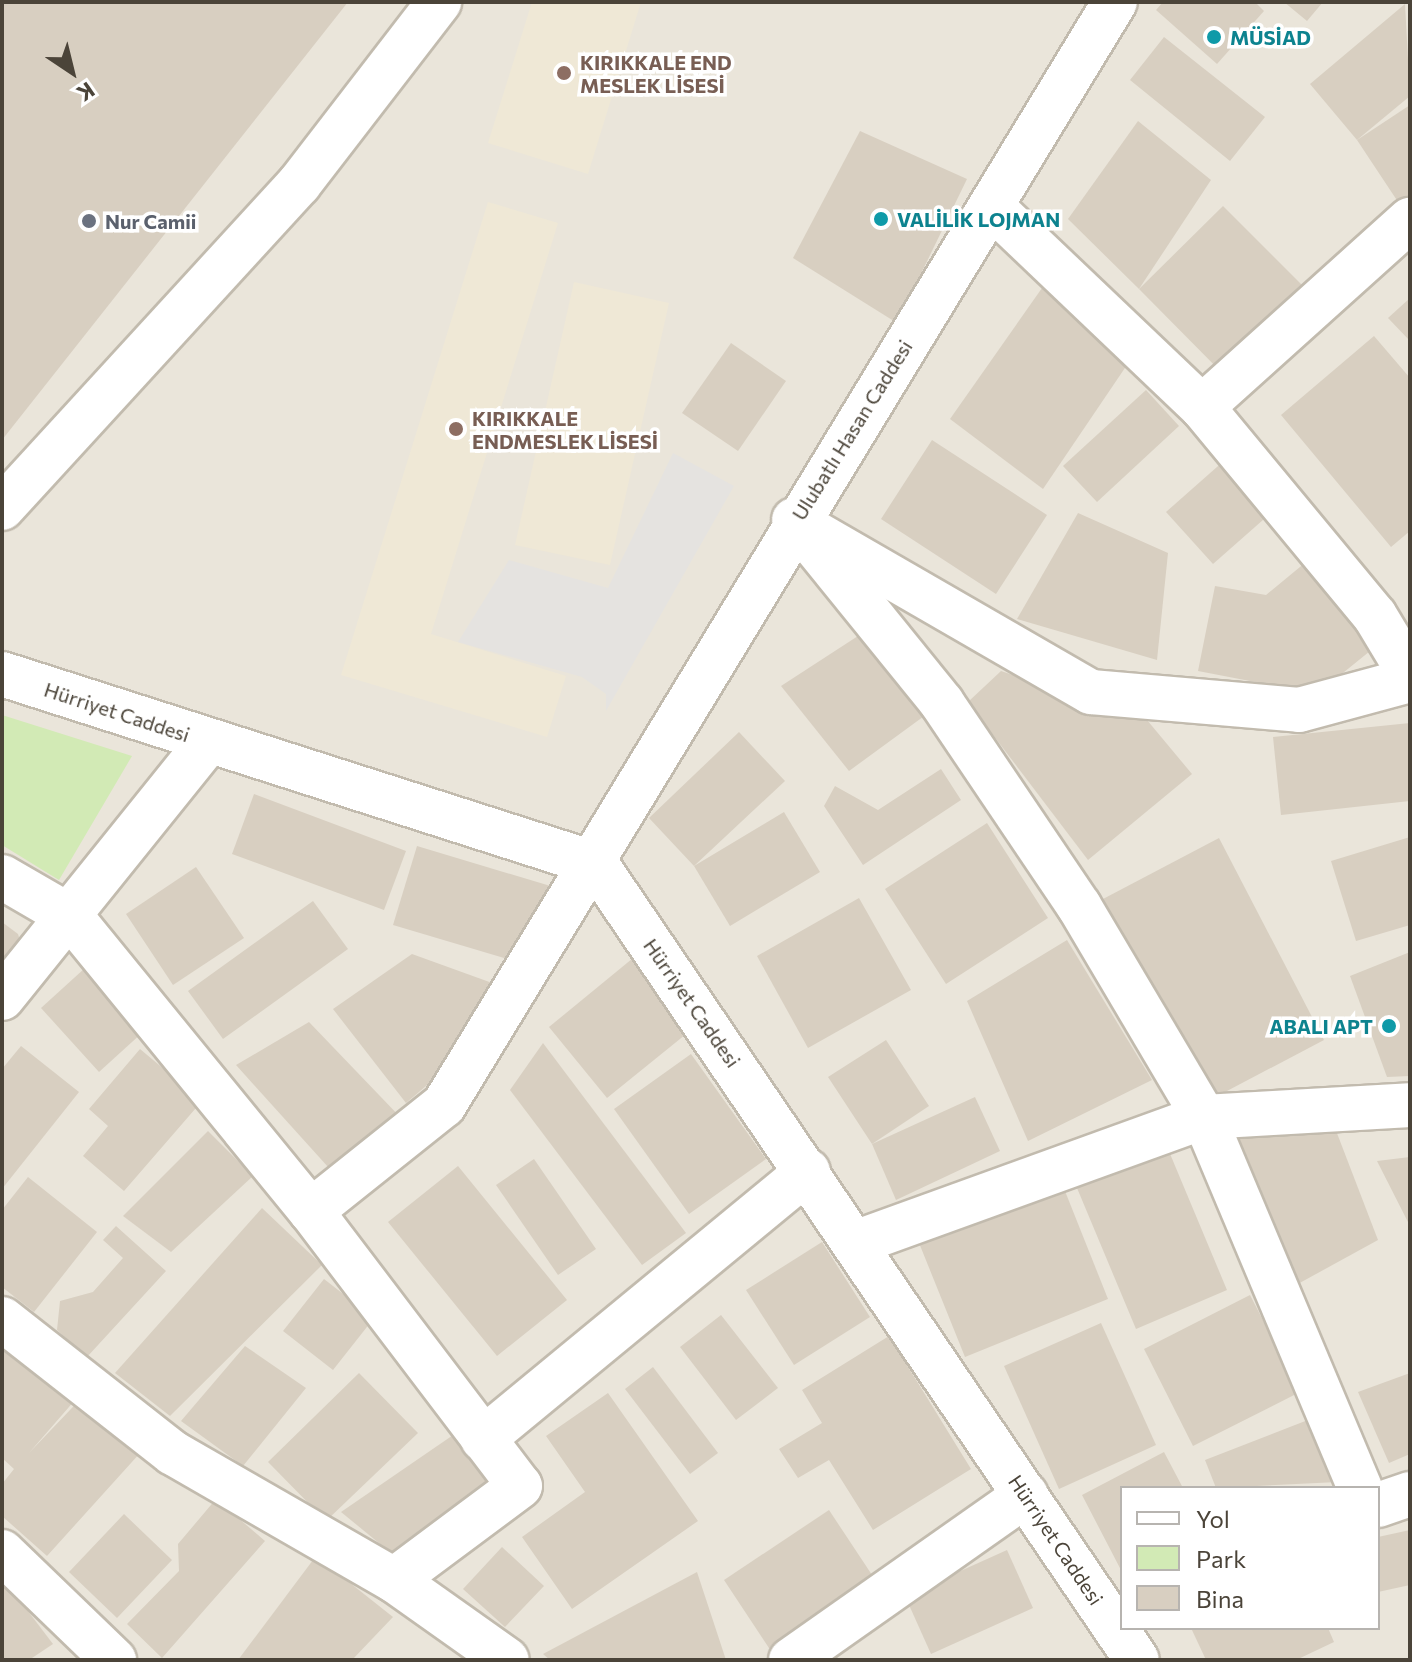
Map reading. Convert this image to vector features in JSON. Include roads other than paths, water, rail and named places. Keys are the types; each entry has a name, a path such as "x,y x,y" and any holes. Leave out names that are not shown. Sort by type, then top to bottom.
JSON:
{"street":[{"path":"2,508 299,184 439,2"},
{"name":"Ulubatlı Hasan Caddesi","path":"311,1211 444,1105 596,864 794,520 993,208 1115,2"},
{"path":"794,520 1091,692 1299,710 1410,677 1375,616 1202,407 993,208"},
{"path":"1202,407 1410,220"},
{"path":"794,520 942,703 1079,906 1204,1117 1359,1486"},
{"name":"Hürriyet Caddesi","path":"2,674 596,864 1026,1495 1112,1603"},
{"path":"2,998 71,917 208,742"},
{"path":"2,877 71,917 311,1211 520,1486 394,1580"},
{"path":"855,1243 1204,1117 1410,1105"},
{"path":"483,1439 808,1171"},
{"path":"2,1319 173,1453 394,1580 507,1660"},
{"path":"1380,1504 1410,1494"},
{"path":"791,1660 1026,1495"},
{"path":"2,1552 114,1660"},
{"name":"Hürriyet Caddesi","path":"1124,1630 1137,1660"}],"place":[{"name":"MÜSİAD","path":"1214,37"},
{"name":"KIRIKKALE END MESLEK LİSESİ","path":"564,73"},
{"name":"VALİLİK LOJMAN","path":"881,219"},
{"name":"Nur Camii","path":"89,221"},
{"name":"KIRIKKALE ENDMESLEK LİSESİ","path":"456,429"},
{"name":"ABALI APT","path":"1389,1026"}]}
